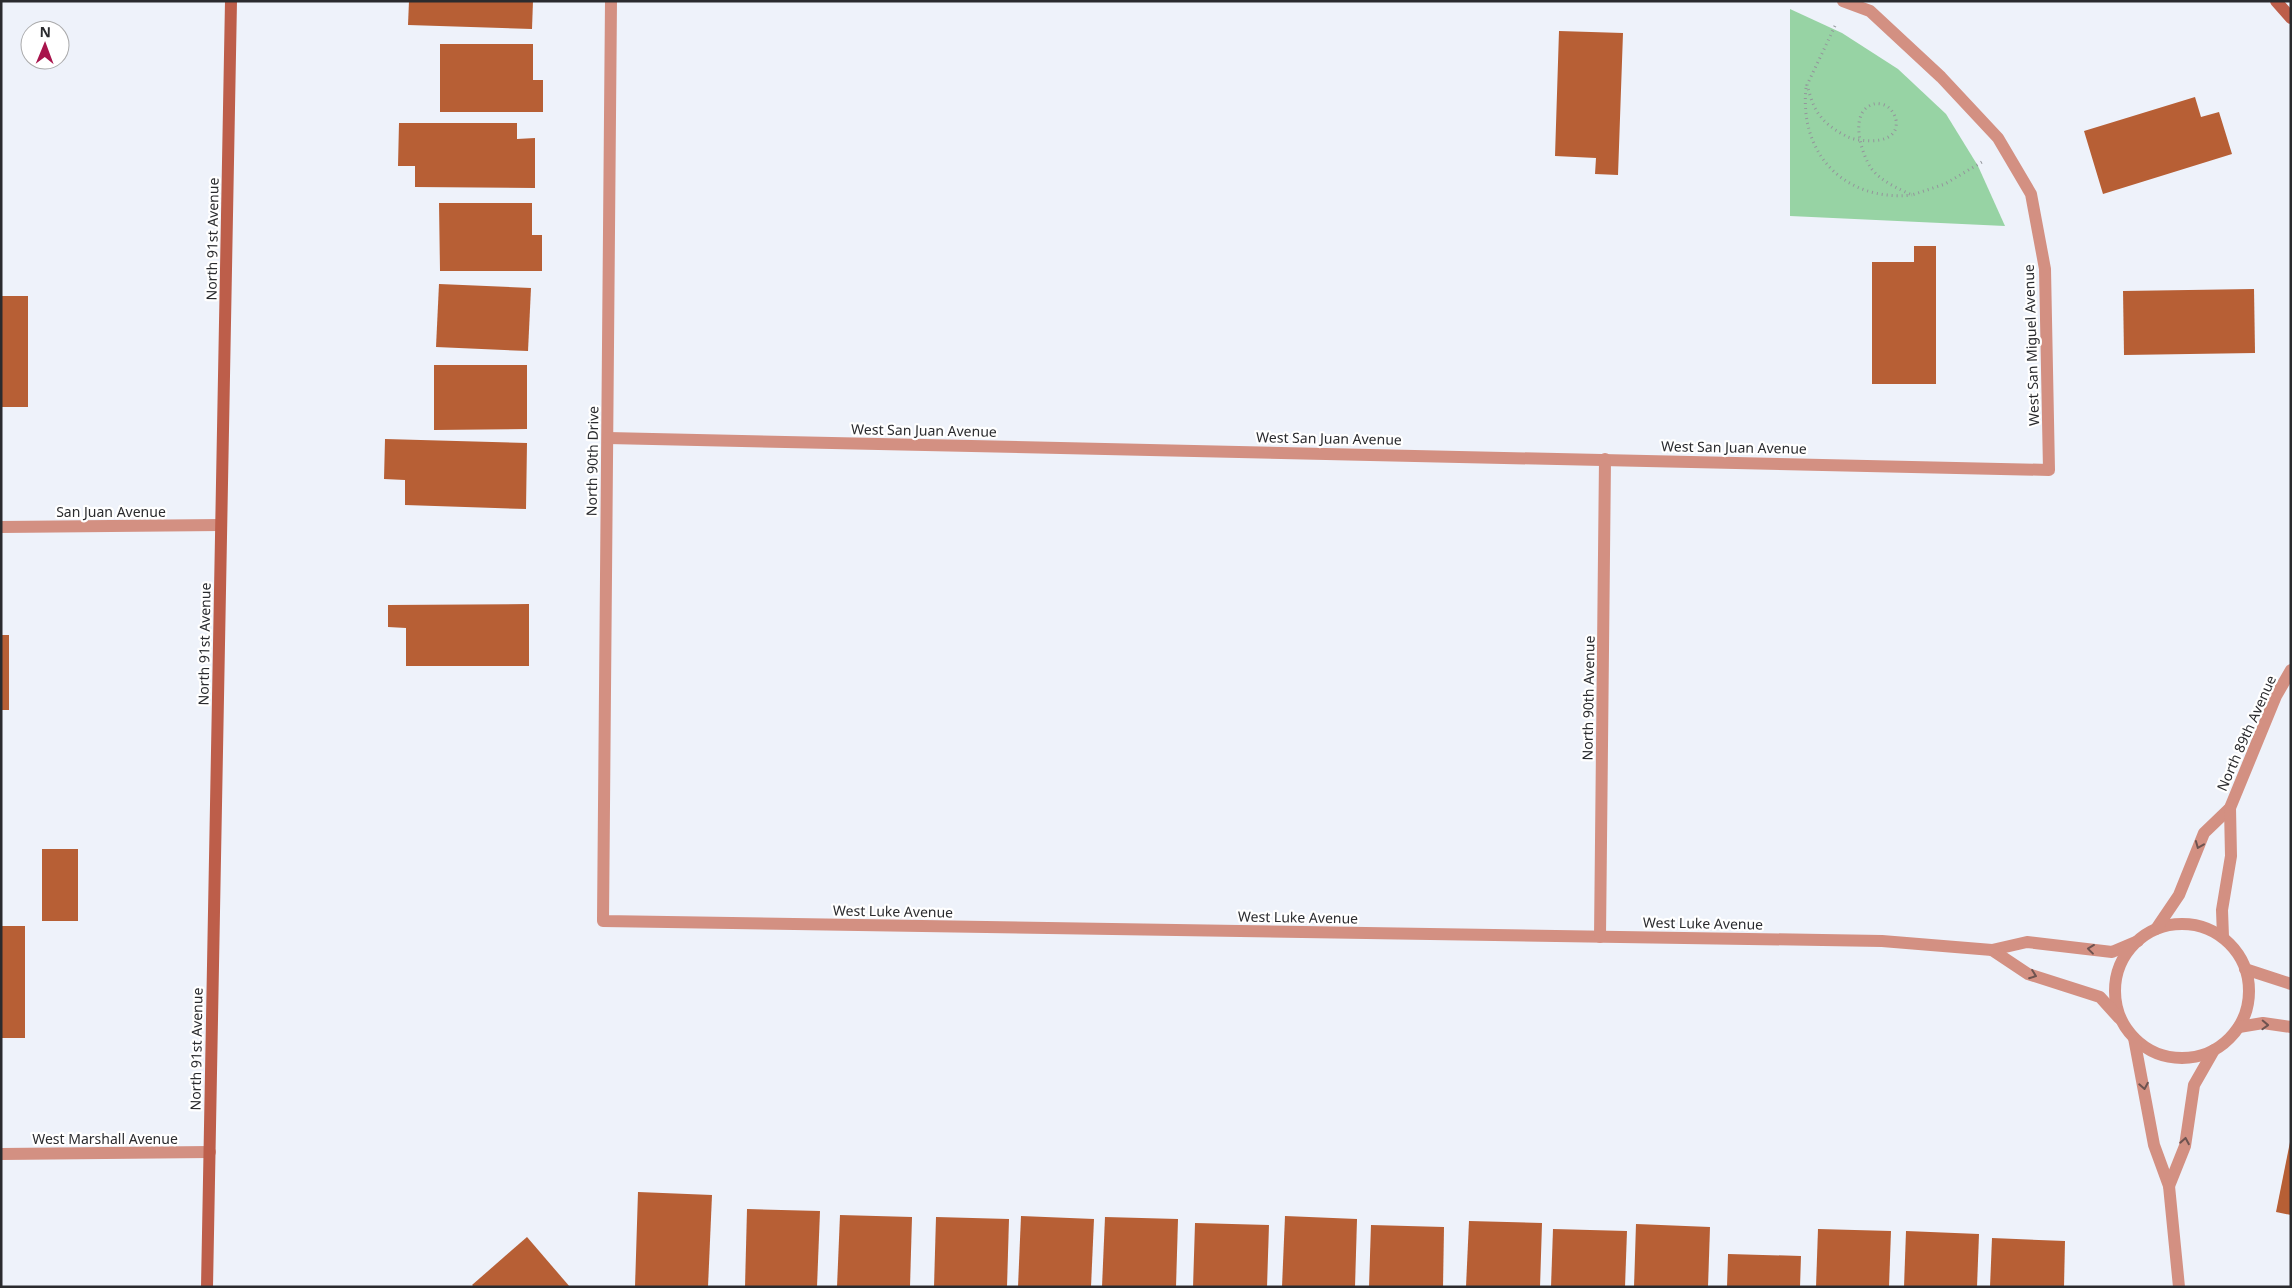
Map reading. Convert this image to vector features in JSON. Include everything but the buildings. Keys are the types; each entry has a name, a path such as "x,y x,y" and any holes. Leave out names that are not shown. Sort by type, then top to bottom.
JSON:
{"main road":[{"name":"North 91st Avenue","path":"207,1287 231,1"},
{"path":"2276,1 2291,18"}],"street":[{"name":"North 90th Drive","path":"603,922 611,1"},
{"name":"West San Miguel Avenue","path":"1845,2 1870,11 1941,77 1998,138 2031,194 2045,269 2049,470"},
{"name":"West San Juan Avenue","path":"608,438 2049,470"},
{"name":"North 90th Avenue","path":"1600,937 1605,459"},
{"name":"San Juan Avenue","path":"1,527 221,525"},
{"name":"North 89th Avenue","path":"2230,808 2276,696 2291,670"},
{"path":"2156,929 2179,895 2204,833 2230,808"},
{"path":"2223,938 2222,910 2231,856 2230,808"},
{"name":"West Luke Avenue","path":"603,922 1882,941 1992,950 2027,942 2112,952 2138,940"},
{"path":"2179,924 2202,927 2223,938 2237,951 2245,969 2250,988 2248,1008 2239,1027 2228,1040 2214,1050 2194,1057 2172,1057 2152,1050 2134,1038 2122,1020 2116,1000 2117,978 2124,958 2138,940 2156,929 2179,924"},
{"name":"West Luke Avenue","path":"1992,950 2028,974 2100,997 2122,1020"},
{"path":"2245,969 2291,984"},
{"path":"2239,1027 2263,1023 2291,1027"},
{"path":"2134,1038 2154,1145 2169,1186 2179,1287"},
{"path":"2169,1186 2185,1146 2194,1086 2214,1050"},
{"name":"West Marshall Avenue","path":"1,1154 210,1152"}],"path":[{"path":"1845,2 1807,85 1805,110 1816,151 1826,165 1861,189 1877,195 1912,196 1946,184 2003,149"},
{"path":"1807,85 1820,116 1834,130 1860,140 1876,141 1887,138 1894,131 1896,122 1894,113 1887,107 1877,103 1868,106 1862,113 1859,124 1860,140 1863,154 1872,170 1884,180 1912,196"}],"green space":[{"path":"1790,9 1842,33 1898,69 1946,114 1978,166 2005,226 1790,216"}]}
